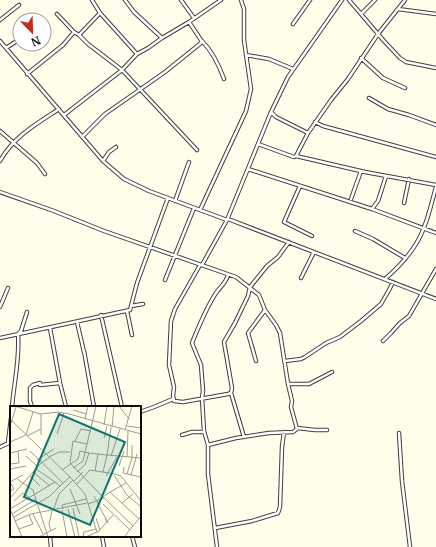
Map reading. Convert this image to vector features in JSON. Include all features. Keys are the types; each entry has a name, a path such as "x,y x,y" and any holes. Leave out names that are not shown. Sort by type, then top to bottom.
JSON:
{"street":[{"path":"92,0 100,13 137,54"},
{"path":"125,0 134,12 162,38"},
{"path":"181,0 194,18"},
{"path":"64,115 122,70 137,54 189,22 221,0"},
{"path":"200,210 246,111 249,100 251,89 246,55 244,9 241,0"},
{"path":"293,24 310,0"},
{"path":"173,399 174,387 169,358 171,321 175,309 228,219 271,112 293,69 342,0"},
{"path":"349,0 400,58 406,62 436,68"},
{"path":"361,14 375,0"},
{"path":"296,156 315,122 348,78 378,34 405,0"},
{"path":"0,20 19,5"},
{"path":"398,9 436,14"},
{"path":"79,35 100,13"},
{"path":"57,14 74,32 122,70 197,150"},
{"path":"189,22 219,64 224,79"},
{"path":"27,74 63,45 74,32"},
{"path":"82,137 105,114 126,98 142,90 201,43 201,40"},
{"path":"0,42 103,161 124,179 149,191 289,242 436,300"},
{"path":"6,48 12,44"},
{"path":"246,55 269,59 293,69"},
{"path":"361,58 383,78 405,88"},
{"path":"369,98 388,109 410,115 436,125"},
{"path":"0,161 4,153 13,142 33,126 59,109"},
{"path":"271,112 276,117 308,133"},
{"path":"315,122 323,126 436,157"},
{"path":"0,131 37,163 45,174"},
{"path":"258,144 294,157 296,156 386,176 409,179 436,186 424,229 417,243 385,280"},
{"path":"103,161 109,152 116,147"},
{"path":"175,201 189,162"},
{"path":"248,169 372,209 436,233"},
{"path":"351,199 361,171"},
{"path":"372,209 378,201 386,176"},
{"path":"404,204 409,179"},
{"path":"300,186 284,222 312,236"},
{"path":"0,192 104,231 236,277 250,287 259,295 265,310 278,328 292,401 291,407 297,429"},
{"path":"132,306 133,294 168,198"},
{"path":"432,202 436,203"},
{"path":"165,280 176,256 194,208"},
{"path":"355,231 373,239 405,258"},
{"path":"244,437 231,393 232,388 224,342 248,296 250,287 267,266 278,257 289,242"},
{"path":"301,278 314,252"},
{"path":"383,340 409,316 436,269"},
{"path":"216,547 208,474 208,445 204,432 201,365 192,343 208,308 216,294 226,282 228,275"},
{"path":"285,361 306,356 348,331 381,304 390,290 392,282"},
{"path":"0,307 8,288"},
{"path":"0,338 77,322 102,315 127,311 132,306 143,304"},
{"path":"256,361 248,333 265,310"},
{"path":"127,311 132,335"},
{"path":"12,406 18,363 18,334 21,331 26,312"},
{"path":"102,315 108,356"},
{"path":"102,315 122,406"},
{"path":"77,322 88,372"},
{"path":"50,328 66,406"},
{"path":"84,351 94,406"},
{"path":"288,384 309,384 332,372"},
{"path":"32,406 30,388 33,385 60,383"},
{"path":"141,412 173,399 183,402 231,393"},
{"path":"208,445 276,432 293,432 297,429 327,430"},
{"path":"182,435 186,433 204,432"},
{"path":"215,528 252,521 278,513 280,507 284,432"},
{"path":"399,433 402,481 410,547"},
{"path":"0,447 10,443"},
{"path":"50,537 51,547"},
{"path":"102,537 104,547"},
{"path":"132,537 135,547"}]}
